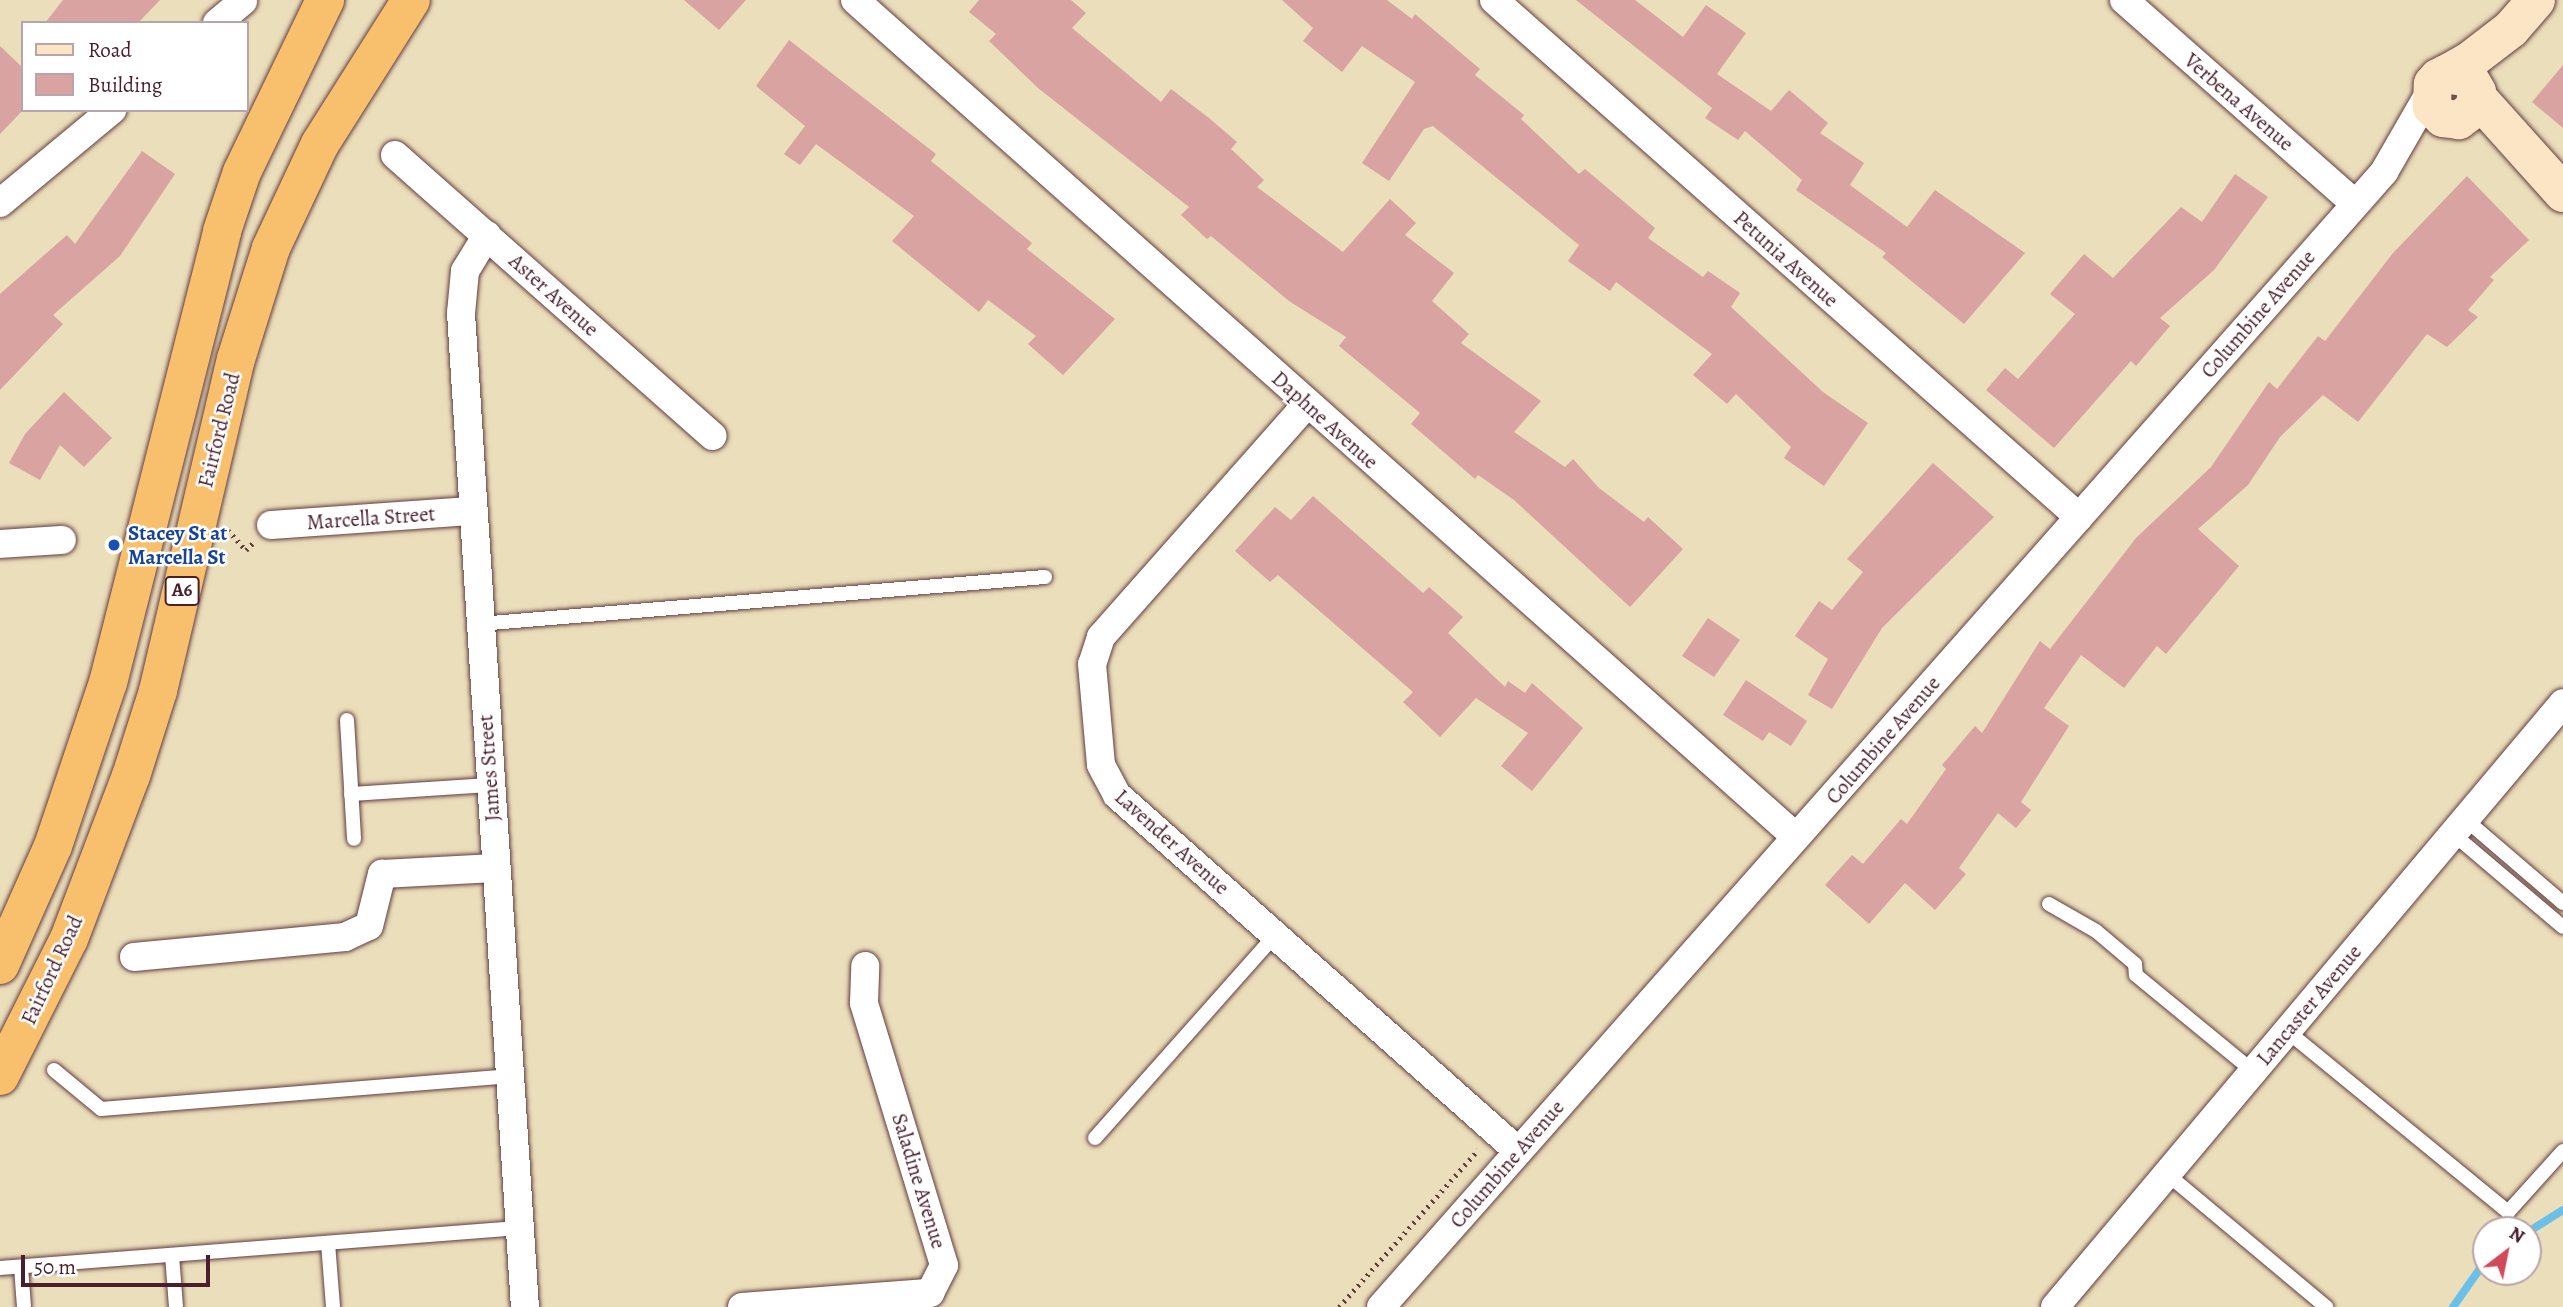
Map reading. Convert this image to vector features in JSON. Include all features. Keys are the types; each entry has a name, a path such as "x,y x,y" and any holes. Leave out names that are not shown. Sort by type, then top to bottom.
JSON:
{"highway":[{"name":"A6","path":"0,965 53,846 108,683 222,231 242,172 325,0"},
{"name":"Fairford Road","path":"0,1076 69,939 131,776 158,691 236,359 271,248 326,133 411,0"}],"street":[{"name":"Daphne Avenue","path":"855,0 1796,838"},
{"name":"Petunia Avenue","path":"1494,0 2078,517"},
{"name":"Verbena Avenue","path":"2124,0 2355,204"},
{"name":"Columbine Avenue","path":"1381,1307 2355,204 2455,99 2536,0"},
{"path":"220,21 243,1"},
{"path":"2455,99 2563,193"},
{"path":"0,203 110,112"},
{"name":"Aster Avenue","path":"395,155 713,436"},
{"name":"James Street","path":"487,235 462,285 471,511 524,1307"},
{"name":"Lavender Avenue","path":"1307,404 1109,626 1092,664 1106,781 1518,1151"},
{"name":"Marcella Street","path":"271,525 471,511"},
{"path":"0,544 62,540"},
{"name":"Lancaster Avenue","path":"2055,1307 2563,703"},
{"path":"134,957 345,937 369,926 382,874 495,868"},
{"name":"Saladine Avenue","path":"742,1307 930,1293 944,1265 864,1003 865,966"}],"lane":[{"path":"479,624 1045,578"},
{"path":"347,720 354,839"},
{"path":"351,794 490,785"},
{"path":"2458,826 2563,903"},
{"path":"2458,826 2563,927"},
{"path":"2049,904 2096,931 2135,964 2136,975 2253,1071"},
{"path":"1095,1138 1275,935"},
{"path":"2287,1031 2508,1212 2563,1151"},
{"path":"54,1070 101,1109 509,1076"},
{"path":"2166,1173 2326,1307"},
{"path":"0,1268 519,1228"},
{"path":"328,1243 332,1307"},
{"path":"173,1255 176,1307"},
{"path":"21,1267 24,1307"}],"path":[{"path":"219,524 246,550 271,525"},
{"path":"1339,1307 1479,1148"}],"building":[{"path":"63,0 160,0 140,21 47,21"},
{"path":"684,0 746,0 719,30"},
{"path":"979,0 1071,0 1086,13 1072,28 1161,102 1171,89 1209,118 1237,142 1231,149 1264,180 1257,187 1343,252 1390,199 1416,223 1405,235 1454,273 1432,301 1469,334 1461,343 1541,401 1514,432 1565,467 1573,459 1599,488 1644,522 1648,517 1683,549 1630,607 1514,500 1478,475 1475,479 1411,424 1420,413 1339,346 1346,337 1289,301 1211,236 1207,239 1181,215 1189,207 1038,88 989,41 996,34 969,12"},
{"path":"1282,0 1387,0 1412,19 1415,14 1480,69 1475,75 1524,115 1521,119 1579,174 1585,169 1655,228 1648,238 1703,277 1708,271 1740,293 1731,307 1823,392 1868,423 1824,486 1784,458 1791,447 1736,394 1727,404 1693,375 1712,354 1616,282 1610,291 1568,261 1579,245 1433,126 1424,129 1389,181 1362,163 1415,82 1362,46 1342,72 1303,41 1313,28"},
{"path":"1576,0 1635,0 1683,37 1706,5 1746,33 1717,74 1771,111 1789,90 1828,123 1820,133 1864,163 1850,185 1907,227 1935,190 2025,253 1964,324 1882,257 1886,253 1796,190 1802,180 1745,131 1738,140 1705,118 1712,108"},
{"path":"789,40 936,154 931,161 1032,243 1027,249 1115,319 1063,375 1028,344 1036,336 988,300 979,312 892,241 914,216 816,144 800,165 784,154 805,126 756,86"},
{"path":"0,46 21,66 21,112 0,134"},
{"path":"2563,65 2563,128 2532,102"},
{"path":"142,151 175,174 120,256 53,315 63,324 0,390 0,294 67,235 75,244"},
{"path":"2235,174 2268,197 2214,270 2160,318 2170,326 2136,366 2131,361 2054,448 1986,390 2005,368 2018,379 2075,314 2050,294 2084,254 2113,278 2181,207 2202,222"},
{"path":"2467,176 2529,240 2490,277 2494,280 2468,310 2478,317 2447,347 2427,334 2358,422 2323,395 2280,437 2248,485 2198,529 2239,566 2166,654 2157,646 2124,688 2081,655 2044,708 2069,726 2021,802 2031,810 2016,828 1998,813 1959,868 1966,874 1935,910 1905,883 1869,924 1825,885 1852,855 1863,864 1901,819 1907,824 1946,769 1942,765 1975,726 1982,733 2040,641 2050,649 2136,538 2211,467 2269,382 2277,389 2318,336 2325,341 2393,253"},
{"path":"64,392 112,438 84,467 60,445 40,480 9,463 25,434"},
{"path":"1933,463 1994,517 1882,628 1832,709 1808,695 1828,659 1795,636 1819,601 1832,610 1863,572 1847,559"},
{"path":"1313,496 1423,593 1429,587 1463,617 1448,633 1505,687 1508,681 1525,693 1532,683 1583,728 1532,791 1501,766 1528,733 1476,698 1440,737 1403,702 1413,692 1278,575 1270,582 1235,551 1275,507 1291,520"},
{"path":"1708,618 1740,640 1714,677 1682,656"},
{"path":"1746,680 1807,721 1791,746 1769,732 1763,741 1723,715"}],"waterway":[{"path":"2542,1223 2563,1210"},
{"path":"2453,1307 2472,1280"}],"place":[{"name":"Stacey St at Marcella St","path":"114,545"}]}
